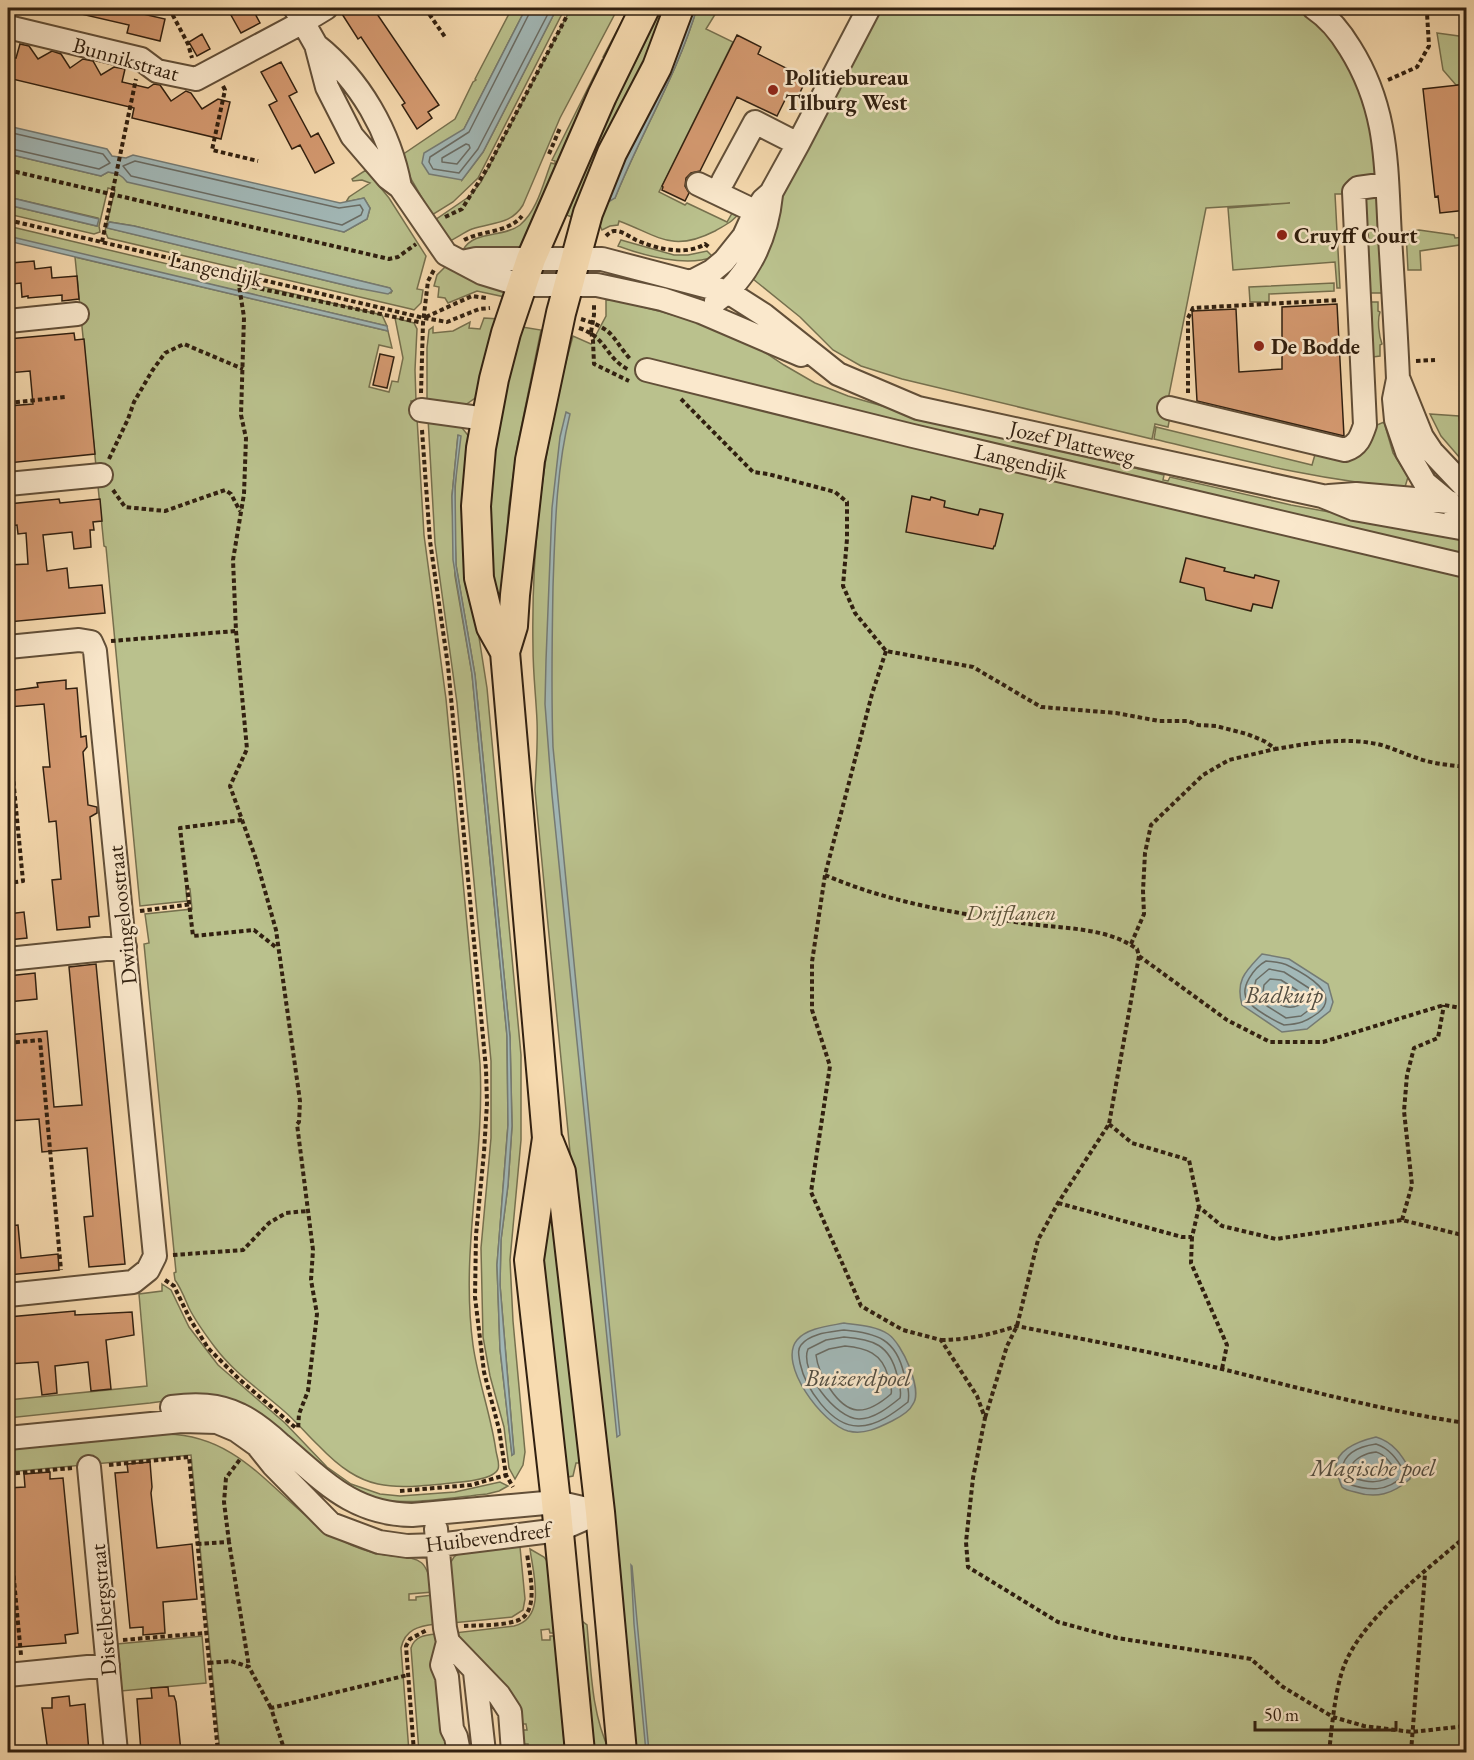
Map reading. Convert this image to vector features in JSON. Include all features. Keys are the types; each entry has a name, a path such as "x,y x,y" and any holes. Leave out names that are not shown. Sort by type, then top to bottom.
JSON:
{"main road":[{"path":"505,652 491,627 479,578 476,506 486,419 494,379 526,272 602,96 645,8"},
{"path":"580,1752 559,1530 529,1260 547,1138 505,652 513,626 530,460 544,391 582,268 588,213 612,153 657,67 679,8"},
{"path":"547,1138 561,1172 600,1512 622,1752"},
{"path":"566,1619 574,1614 588,1611 609,1617"}],"street":[{"name":"Bunnikstraat","path":"8,27 141,59 157,71 206,74 299,15 326,8"},
{"path":"702,312 728,292 741,278 755,251 762,215 771,193 869,8"},
{"path":"1314,8 1334,26 1346,41 1371,88 1380,118 1387,184 1398,379 1407,394 1396,420 1407,452 1425,483 1457,503 1467,517"},
{"path":"299,15 316,45 334,58 378,120 397,169 400,188 428,230 454,258"},
{"path":"723,181 754,122 798,144"},
{"path":"698,184 762,215"},
{"path":"1176,410 1345,450 1353,448 1360,440 1365,425 1354,192 1358,188 1387,184"},
{"path":"691,282 712,271 724,261 762,215"},
{"name":"Jozef Platteweg","path":"454,258 482,273 582,268 691,282 728,292 764,315 830,368"},
{"name":"Jozef Platteweg","path":"582,268 597,285 662,299 702,312 918,408 1322,496 1354,509 1467,529"},
{"path":"8,321 77,314"},
{"name":"Langendijk","path":"642,375 1467,566"},
{"path":"421,410 486,419"},
{"path":"1365,413 1402,410"},
{"path":"1402,410 1432,452 1467,488"},
{"path":"8,484 101,475"},
{"name":"Jozef Platteweg","path":"1322,496 1356,494 1457,503"},
{"path":"8,646 79,640 91,642"},
{"name":"Dwingeloostraat","path":"91,642 95,651 122,913 151,1263"},
{"path":"8,959 125,947"},
{"path":"8,1295 133,1282 151,1263"},
{"name":"Huibevendreef","path":"8,1423 182,1406 219,1407 240,1415 269,1434 332,1489 358,1504 391,1514 434,1513 556,1502 600,1512"},
{"name":"Huibevendreef","path":"8,1438 201,1421 217,1422 236,1430 257,1445 273,1465 331,1524 379,1542 407,1546 438,1545 559,1530 600,1512"},
{"name":"Distelbergstraat","path":"89,1467 116,1752"},
{"path":"434,1513 447,1635 442,1665 447,1677 452,1729 459,1752"},
{"path":"447,1635 476,1672 499,1695 510,1712 513,1752"},
{"path":"15,1674 108,1665"},
{"path":"476,1672 484,1752"}],"path":[{"path":"169,8 206,74 225,90 212,150 258,161"},
{"path":"426,8 445,37"},
{"path":"8,170 389,259 398,257 428,230 462,209 488,167 572,8"},
{"path":"1371,88 1418,67 1429,46 1426,13 1419,8"},
{"path":"102,242 141,59"},
{"path":"546,161 563,122"},
{"path":"519,1505 512,1484 506,1475 500,1429 484,1372 477,1319 476,1244 487,1103 486,1069 448,666 430,541 420,377 428,281 436,266 454,258 457,244 471,236 511,226 521,218 525,211"},
{"name":"Langendijk","path":"8,220 237,273 424,321"},
{"path":"582,268 606,236 613,231 640,242 684,251 697,249 705,244 724,261"},
{"path":"237,273 244,317 241,415 246,438 244,494 233,560 236,631 247,749 230,786 256,859 276,930 300,1101 297,1124 313,1250 311,1280 317,1314 308,1391 299,1414 298,1430"},
{"path":"238,284 424,321"},
{"path":"1176,410 1189,389 1188,318 1193,308 1359,299"},
{"path":"591,332 599,338 611,357 619,364 642,375 628,381 594,364 594,341 591,332"},
{"path":"240,512 231,494 225,490 165,511 124,507 101,475 134,402 165,353 183,344 243,369"},
{"path":"678,396 753,472 835,492 847,502 843,586 855,613 886,651 973,667 1041,707 1116,713 1160,721 1188,721 1198,725 1216,726 1247,734 1276,749"},
{"path":"8,403 64,397"},
{"path":"91,642 236,631"},
{"path":"886,651 872,694 825,875 812,962 812,1010 830,1066 811,1192 861,1306 903,1330 941,1340 987,1336 1017,1326 1222,1368 1263,1380 1415,1414 1467,1423"},
{"path":"1131,944 1144,914 1145,853 1151,825 1203,775 1230,760 1317,741 1354,742 1378,744 1441,765 1467,767"},
{"path":"8,746 10,746 23,881 8,883"},
{"path":"242,820 180,828 193,936 254,930 277,949"},
{"path":"825,875 894,900 1023,924 1112,935 1131,944 1137,949 1139,956 1109,1124 1058,1203 1038,1240 1017,1326 1007,1346 985,1418 973,1478 966,1542 968,1566 1058,1622 1117,1638 1251,1659 1283,1687 1333,1718 1364,1726 1412,1732 1467,1726"},
{"path":"122,913 190,905"},
{"path":"1139,956 1227,1020 1270,1042 1323,1042 1444,1005 1467,1009"},
{"path":"1402,1220 1412,1185 1404,1111 1407,1075 1414,1048 1438,1038 1444,1005"},
{"path":"8,1043 40,1040 63,1289"},
{"path":"1109,1124 1132,1143 1189,1160 1199,1207 1192,1237 1191,1263 1227,1345 1222,1368"},
{"path":"1058,1203 1182,1237 1192,1237"},
{"path":"1199,1207 1222,1226 1276,1239 1402,1220 1467,1236"},
{"path":"305,1438 208,1348 190,1319 174,1286 168,1280 157,1278 151,1263 243,1250 269,1223 286,1213 308,1211"},
{"path":"941,1340 977,1396 985,1418"},
{"path":"257,1445 243,1456 226,1478 224,1502 249,1667 271,1708 285,1752"},
{"path":"8,1474 189,1457 218,1752"},
{"path":"396,1491 471,1485 506,1475"},
{"path":"8,1516 15,1674"},
{"path":"414,1752 406,1646 410,1639 422,1631 447,1635 516,1621 525,1616 530,1609 532,1599 525,1534"},
{"path":"1329,1752 1341,1673 1358,1638 1382,1612 1467,1536"},
{"path":"197,1544 229,1542"},
{"path":"1410,1752 1425,1573"},
{"path":"106,1642 206,1632"},
{"path":"209,1663 231,1661 249,1667"},
{"path":"271,1708 408,1675"}],"green space":[{"path":"512,8 526,8 464,129 462,180 483,152 557,8 565,8 478,178 453,202 432,215 411,179 402,155 455,119"},
{"path":"571,8 618,8 560,118 523,205 507,220 472,229 450,241 435,220 470,196 481,182"},
{"path":"629,8 633,8 569,134 520,253 463,250 474,239 513,229 520,225 531,212 551,163 555,164 552,160 602,60 606,58 603,57"},
{"path":"662,8 668,8 576,219 567,215 602,130"},
{"path":"697,8 719,8 706,29 733,42 659,192 727,222 735,208 740,211 733,220 715,231 687,241 666,240 619,221 618,225 602,230 599,223 599,210 639,130 609,196 615,198 679,57"},
{"path":"879,8 1303,8 1315,18 1362,84 1378,177 1356,178 1348,183 1342,194 1335,194 1340,288 1337,288 1335,262 1233,270 1228,208 1290,203 1206,208 1165,415 1170,417 1168,427 1155,424 1152,439 902,379 861,366 833,350 800,317 753,279 784,192"},
{"path":"1437,33 1466,37 1466,84 1456,85 1443,70"},
{"path":"8,154 101,176 108,172 119,174 344,232 367,219 370,208 364,198 346,202 349,197 370,183 352,179 366,170 389,198 426,256 417,289 423,290 421,303 414,310 108,238 105,231 115,190 108,188 99,226 100,232 94,234 8,214 8,205 97,226 98,218 8,197","holes":["110,222 389,288 392,291 391,293 357,288 108,228"]},
{"path":"1379,194 1384,293 1370,293 1366,212 1362,199"},
{"path":"8,226 382,315 387,326 24,241 8,236"},
{"path":"1419,230 1454,235 1455,238 1466,237 1466,244 1420,251 1421,270 1408,270 1406,232"},
{"path":"621,240 674,255 707,251 713,257 691,261 666,259 618,246"},
{"path":"75,257 388,331 392,348 379,345 369,387 389,392 392,381 398,382 403,358 395,318 414,323 417,329 416,401 411,401 412,415 417,418 424,535 446,699 480,1064 481,1099 469,1275 475,1358 499,1465 491,1476 470,1481 395,1486 365,1480 350,1472 335,1461 289,1415 221,1355 195,1318 175,1280 144,944 149,943 145,914 192,909 190,889 186,890 187,901 140,906 106,547 104,546"},
{"path":"445,267 460,269 507,287 505,297 477,291 448,303 445,298 438,297 439,287 434,286 437,275"},
{"path":"1334,283 1334,291 1269,294 1269,302 1250,302 1249,287"},
{"name":"Drijflanen","path":"606,300 617,300 676,316 733,338 736,333 815,383 848,396 910,414 1164,475 1163,480 1168,481 1170,477 1291,505 1466,537 1466,1752 628,1752 535,790 537,730 533,609 541,491 554,413 573,336 591,344 606,316"},
{"path":"1371,302 1378,302 1382,344 1380,345 1380,356 1373,357"},
{"path":"484,318 499,319 478,396 461,408 427,403 429,330 433,327 433,333 453,331 470,322 469,328 480,329"},
{"path":"522,327 541,330 517,448 509,505 502,598 495,599 490,581 490,445"},
{"path":"1430,414 1459,416 1460,424 1466,433 1466,465 1441,436"},
{"path":"428,418 458,423 471,439 475,612 487,688 521,1055 521,1140 510,1260 525,1452 523,1465 515,1479 509,1468 504,1427 490,1376 483,1337 481,1248 491,1138 491,1061 457,703 435,543","holes":["458,435 454,511 456,565 475,675 510,1037 512,1126 501,1240 500,1285 514,1453 512,1455 500,1349 497,1265 508,1125 507,1036 472,674 455,576 452,496"]},
{"path":"1384,422 1393,453 1408,477 1405,487 1341,480 1154,439 1156,427 1312,465 1316,451"},
{"path":"551,1166 579,1451 579,1463 576,1463 573,1476 562,1478 540,1249"},
{"path":"162,1284 171,1290 189,1327 218,1365 285,1423 327,1467 351,1484 380,1494 400,1496 455,1492 500,1482 508,1486 487,1494 426,1501 381,1500 366,1497 187,1398 8,1418 8,1400 147,1386 139,1294 162,1291"},
{"path":"167,1434 195,1438 219,1446 260,1474 317,1525 339,1539 374,1553 414,1559 424,1565 433,1592 409,1594 409,1600 433,1595 436,1624 424,1626 409,1633 401,1648 409,1752 220,1752 191,1455 8,1472 8,1444"},
{"path":"520,1547 525,1599 523,1610 512,1617 452,1623 449,1565 454,1557 461,1552"},
{"path":"530,1549 544,1557 551,1566 555,1633 550,1633 549,1629 541,1630 542,1640 550,1640 550,1636 555,1636 565,1752 529,1752 528,1744 524,1744 522,1730 527,1730 526,1724 522,1724 454,1633 514,1626 531,1614 536,1594"},
{"path":"580,1622 587,1625 595,1706 610,1752 588,1752"},
{"path":"436,1634 452,1752 419,1752 411,1648 418,1639"},
{"path":"202,1636 206,1683 121,1691 117,1644"}],"water":[{"path":"526,8 557,8 483,152 462,180 429,174 422,163 424,153 464,129"},
{"path":"690,8 697,8 689,33 615,198 610,201 609,196"},
{"path":"8,126 107,149 112,156 126,158 133,155 340,203 364,198 370,208 367,219 344,232 127,182 114,173 108,172 101,176 8,154"},
{"path":"8,197 99,219 97,226 8,205"},
{"path":"109,222 134,226 390,288 392,291 388,294 357,288 107,228"},
{"path":"8,236 387,326 388,331 8,241"},
{"path":"566,412 570,414 559,478 553,587 553,747 620,1435 617,1437 552,795 545,704 552,508 560,437"},
{"path":"458,435 461,436 455,486 456,565 475,675 510,1037 512,1126 501,1240 500,1285 514,1454 512,1455 500,1349 497,1265 508,1125 507,1036 472,674 453,560 452,496"},
{"name":"Badkuip","path":"1262,954 1289,959 1328,984 1333,1002 1330,1011 1307,1029 1282,1032 1242,1005 1240,989 1243,976"},
{"name":"Buizerdpoel","path":"844,1323 878,1329 894,1339 910,1367 915,1388 913,1404 907,1412 887,1424 865,1431 848,1431 827,1417 806,1392 793,1363 792,1351 801,1336 819,1328"},
{"name":"Magische poel","path":"1376,1437 1387,1442 1400,1454 1410,1470 1410,1479 1384,1494 1370,1495 1345,1489 1337,1474 1338,1459 1354,1444"},
{"path":"632,1566 649,1752 646,1752"}],"building":[{"path":"82,8 135,8 134,12 165,19 160,41 127,33 129,25 81,14"},
{"path":"227,8 252,8 260,23 241,33"},
{"path":"352,8 359,8 363,14 373,8 439,105 428,112 432,118 417,129 402,105 405,103 361,37 358,39 342,14"},
{"path":"202,34 210,49 197,56 189,42"},
{"path":"737,35 761,47 758,54 798,74 795,80 804,84 797,99 788,94 777,116 737,97 700,171 691,173 686,178 685,186 689,193 685,201 662,190 662,186"},
{"path":"20,44 29,46 38,59 52,51 61,54 70,68 83,59 93,61 101,75 114,67 125,69 122,82 148,88 154,84 160,85 171,101 186,91 191,93 202,109 218,99 230,102 221,139 132,118 134,108 8,78 8,56 16,58"},
{"path":"281,62 297,92 289,96 311,137 318,133 334,163 315,173 300,145 292,149 269,105 277,101 261,72"},
{"path":"1467,84 1467,210 1440,213 1438,196 1435,197 1423,89"},
{"path":"34,261 35,269 51,267 52,278 77,276 79,299 62,301 62,295 22,297 21,283 12,284 11,263"},
{"path":"1337,304 1344,436 1197,401 1192,311 1236,309 1239,372 1282,369 1282,307"},
{"path":"74,333 75,340 84,339 95,454 8,463 8,406 33,404 30,371 8,373 8,339"},
{"path":"380,354 394,357 387,388 373,385"},
{"path":"912,496 930,500 931,497 945,501 944,507 978,515 980,509 1003,514 995,546 993,549 906,532"},
{"path":"59,499 60,503 100,499 102,521 93,522 94,530 90,530 91,547 74,549 72,532 43,535 47,571 67,568 69,588 102,585 105,613 8,622 8,565 28,564 26,533 18,534 17,525 8,526 8,504"},
{"path":"1186,558 1225,568 1224,571 1279,581 1272,608 1253,604 1251,611 1206,600 1204,588 1180,582"},
{"path":"66,680 66,689 77,688 81,737 86,736 87,747 83,752 88,805 97,807 97,813 90,817 99,916 89,917 90,927 57,930 52,880 61,879 56,821 49,822 43,767 50,767 44,704 8,707 8,691 38,687 37,683"},
{"path":"24,912 27,938 8,940 8,914"},
{"path":"96,964 125,1264 89,1267 84,1217 93,1216 87,1148 42,1152 39,1119 8,1121 8,1035 47,1031 54,1107 82,1105 69,967"},
{"path":"35,973 37,999 8,1002 8,976"},
{"path":"18,1225 21,1258 58,1254 59,1270 8,1275 8,1226"},
{"path":"75,1311 75,1315 132,1312 134,1335 106,1340 111,1389 91,1391 88,1362 55,1366 57,1393 42,1395 38,1362 8,1364 8,1317"},
{"path":"150,1462 157,1548 192,1544 197,1599 163,1602 165,1633 143,1635 143,1627 130,1628 115,1473 128,1472 127,1464"},
{"path":"50,1472 50,1479 63,1478 78,1633 65,1635 66,1643 8,1648 8,1488 25,1487 24,1474"},
{"path":"168,1687 169,1696 174,1696 176,1702 181,1752 141,1752 137,1699 152,1698 151,1688"},
{"path":"69,1696 70,1706 85,1704 89,1752 48,1752 42,1708 52,1708 52,1698"}],"place":[{"name":"Politiebureau Tilburg West","path":"773,90"},
{"name":"Cruyff Court","path":"1282,235"},
{"name":"De Bodde","path":"1259,346"}]}
